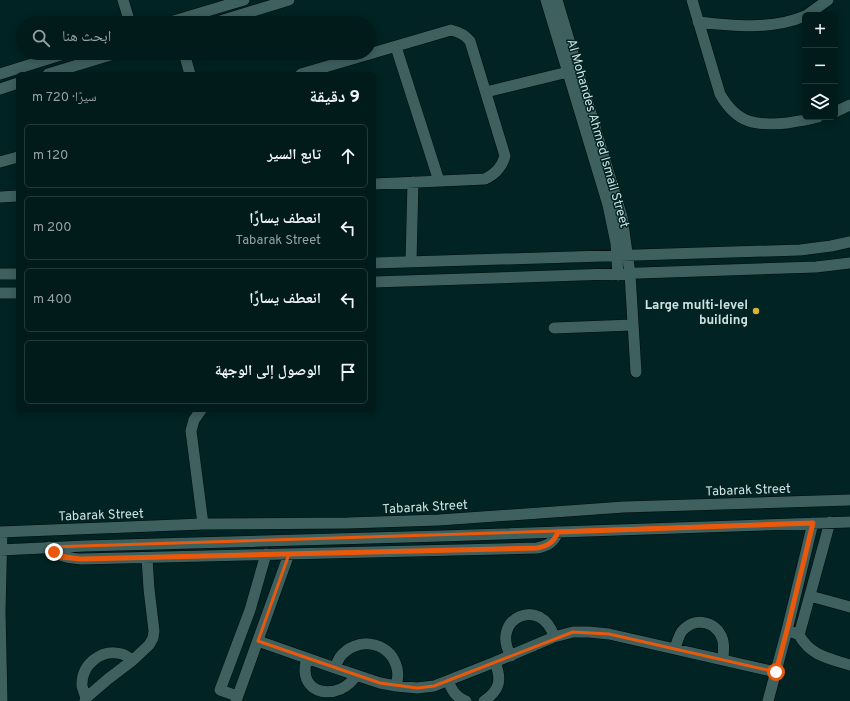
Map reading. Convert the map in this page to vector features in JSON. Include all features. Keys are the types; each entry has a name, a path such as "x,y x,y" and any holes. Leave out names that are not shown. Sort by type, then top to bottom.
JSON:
{"street":[{"path":"123,0 128,16"},
{"path":"190,16 244,0"},
{"path":"237,16 289,0"},
{"name":"Al Mohandes Ahmed Ismail Street","path":"546,0 608,205 614,231 622,256 630,274 636,372"},
{"name":"Al Mohandes Ahmed Ismail Street","path":"557,0 619,204 624,230 622,256 618,275"},
{"path":"692,0 720,94 725,104 733,112 747,120 763,124 809,120"},
{"path":"810,12 828,0"},
{"path":"698,22 724,25 776,24 802,17"},
{"path":"376,54 452,30 466,36 470,42 505,156 499,170 493,176 485,179 376,184"},
{"path":"396,47 438,181"},
{"path":"0,74 45,60"},
{"path":"55,72 94,60"},
{"path":"186,60 189,72"},
{"path":"316,72 332,70 360,60"},
{"path":"486,92 568,72"},
{"path":"0,89 16,84"},
{"path":"838,111 850,105"},
{"path":"0,162 16,158"},
{"path":"411,262 413,182"},
{"path":"0,197 16,196"},
{"path":"376,263 800,250 850,242"},
{"path":"376,282 618,275 816,267 850,263"},
{"path":"0,274 16,274"},
{"path":"0,293 16,293"},
{"path":"554,328 632,325"},
{"path":"200,412 194,420 191,431 202,524"},
{"name":"Tabarak Street","path":"1,532 202,524 348,523 439,520 624,507 850,500"},
{"path":"799,635 830,522"},
{"path":"1,550 49,547 850,522"},
{"path":"768,701 813,523"},
{"path":"1,532 0,611 2,701"},
{"path":"49,547 56,554 68,558 147,558 537,548 544,547 550,543 558,532"},
{"path":"266,554 250,610 231,665 220,690 236,698 289,554"},
{"path":"133,660 122,654 110,653 98,656 89,664 83,675 82,687 85,700 108,679 133,660 149,645 153,638 154,623 149,589 147,558"},
{"path":"810,596 850,607"},
{"path":"511,656 506,647 505,636 508,627 515,619 525,615 535,615 544,619 551,627 554,637"},
{"path":"675,648 683,629 692,623 704,622 718,629 723,640 723,660"},
{"path":"787,630 799,635 804,643 815,653 850,665"},
{"path":"258,641 356,675 396,686 417,688 434,686 448,681 554,637 573,632 609,634 776,672"},
{"path":"335,668 339,658 347,649 358,644 369,643 380,647 390,654 396,664 398,675 396,686"},
{"path":"307,658 304,668 305,678 310,687 317,694 327,697 337,696 346,692 353,685 356,675"},
{"path":"484,701 493,695 499,685 499,673 495,662"},
{"path":"231,665 246,671"},
{"path":"448,681 452,692 461,700 466,701"}],"highlighted area":[{"path":"813,523 776,672 609,634 573,632 434,686 417,688 380,683 258,641 289,554 81,559 57,554 49,547"}],"place":[{"name":"Large multi-level building","path":"756,311"}],"route":[{"path":"54,552 61,557 81,559 537,548 544,547 550,543 558,532 813,523 776,672"}]}
